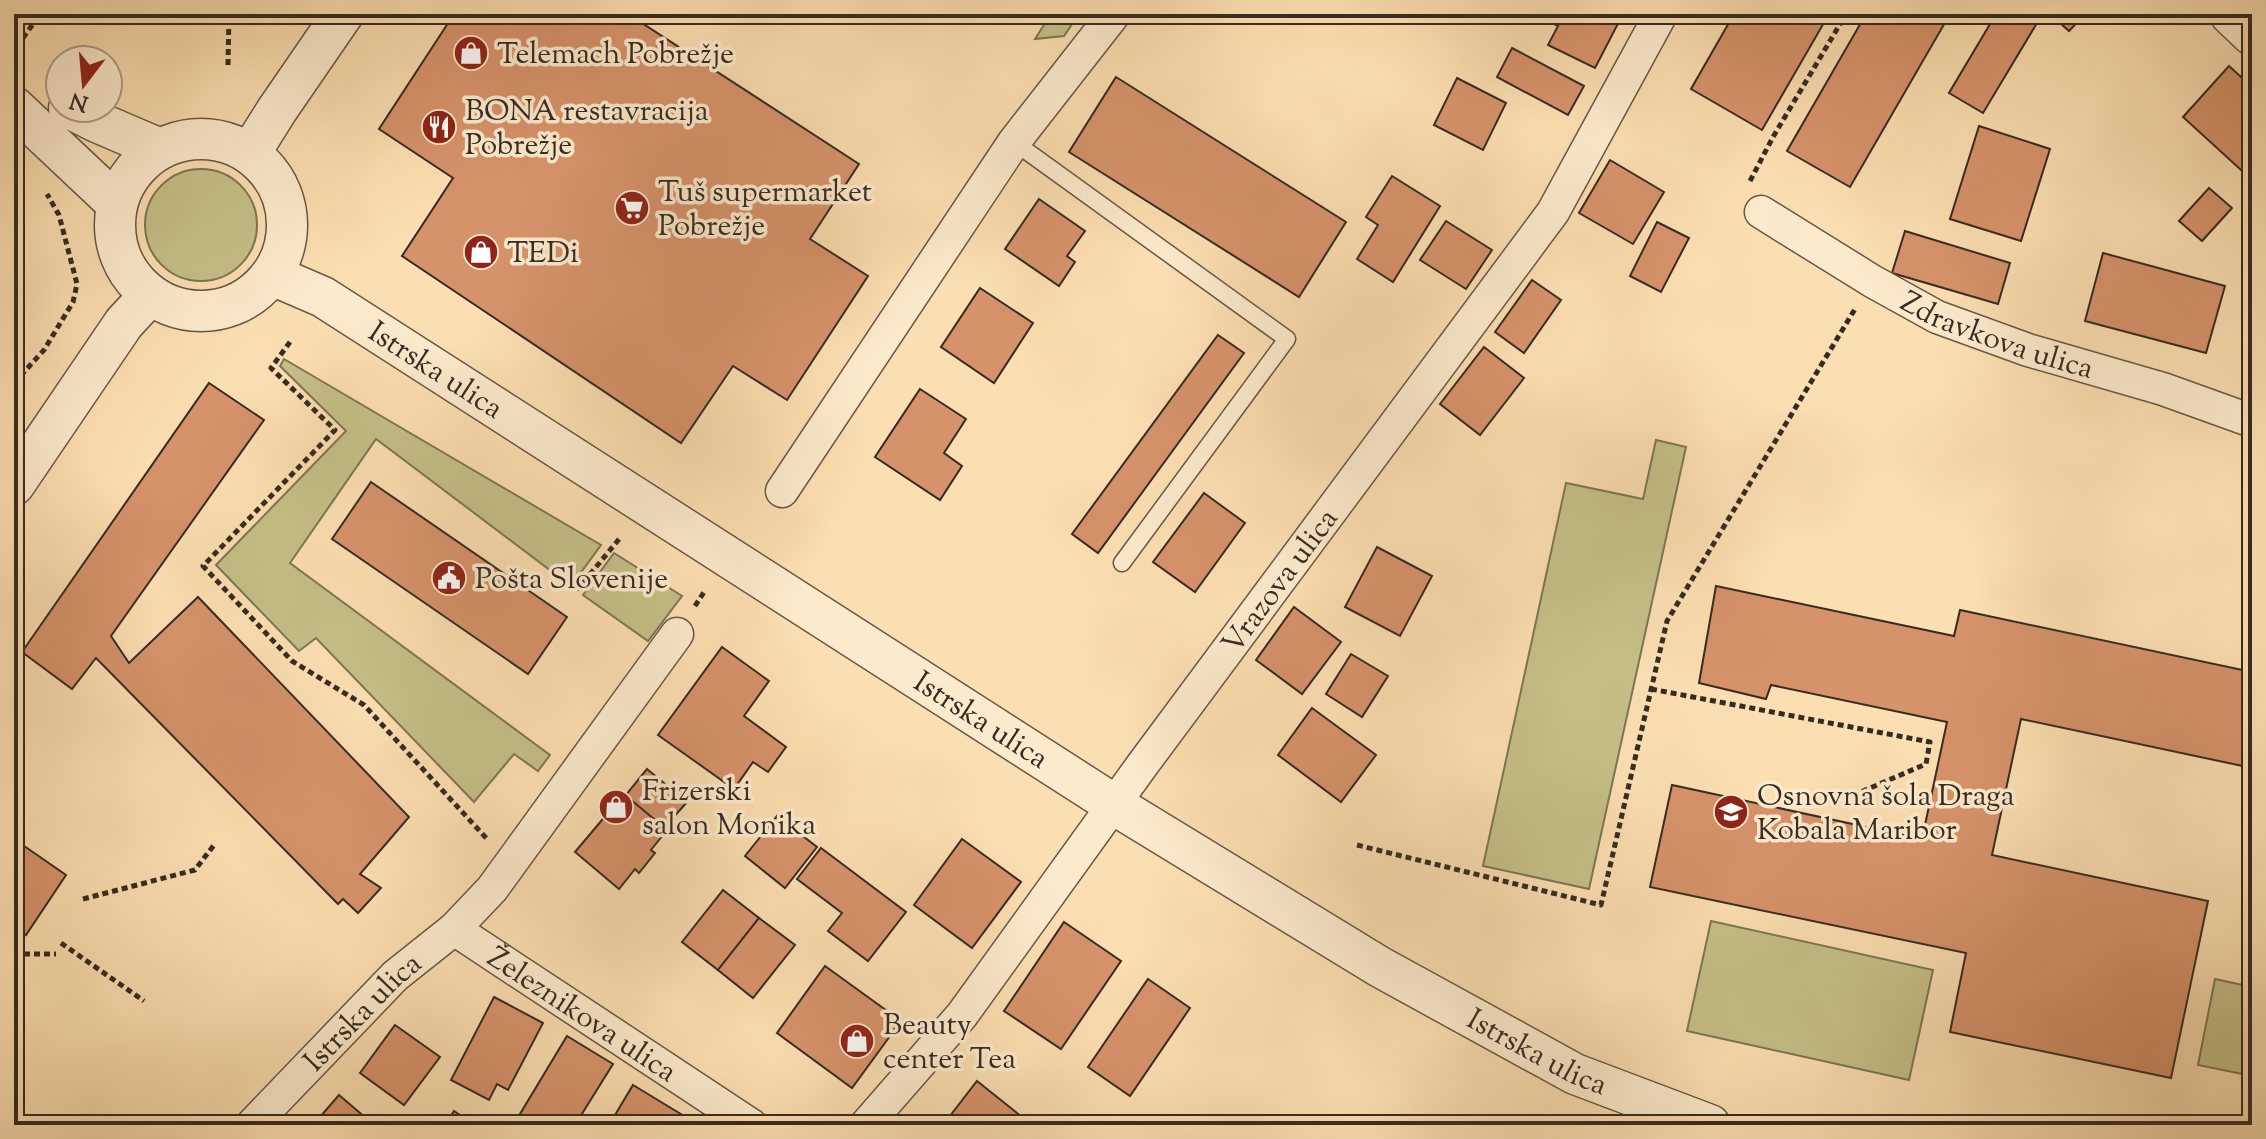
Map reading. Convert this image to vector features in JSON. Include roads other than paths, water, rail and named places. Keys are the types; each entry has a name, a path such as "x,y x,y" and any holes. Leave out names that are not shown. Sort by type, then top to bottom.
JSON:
{"street":[{"path":"250,153 343,14"},
{"path":"782,491 1014,142 1114,14"},
{"name":"Vrazova ulica","path":"866,1125 962,1015 1113,804 1553,212 1661,14"},
{"path":"2230,14 2252,35"},
{"path":"14,80 44,95"},
{"path":"14,107 117,204"},
{"path":"102,124 160,149"},
{"path":"205,138 228,143 250,153 270,172 283,196 288,223 285,251 272,275 253,295 229,308 201,312 174,308 150,295 131,277 119,255 114,230 117,204 125,182 140,163 160,149 182,140 205,138"},
{"name":"Zdravkova ulica","path":"1761,212 1937,317 2028,350 2163,389 2252,421"},
{"name":"Istrska ulica","path":"272,275 323,297 1113,804 1380,967 1575,1074 1710,1125"},
{"path":"14,485 124,323 150,295"},
{"name":"Istrska ulica","path":"252,1125 395,976 454,929 492,889 677,634"},
{"name":"Železnikova ulica","path":"454,929 746,1124"}],"lane":[{"path":"1014,142 1287,339 1122,563"}],"place":[{"name":"Telemach Pobrežje","path":"471,53"},
{"name":"BONA restavracija Pobrežje","path":"439,127"},
{"name":"Tuš supermarket Pobrežje","path":"632,208"},
{"name":"TEDi","path":"481,252"},
{"name":"Pošta Slovenije","path":"449,578"},
{"name":"Frizerski salon Monika","path":"616,807"},
{"name":"Osnovna šola Draga Kobala Maribor","path":"1731,812"},
{"name":"Beauty center Tea","path":"857,1041"}]}
